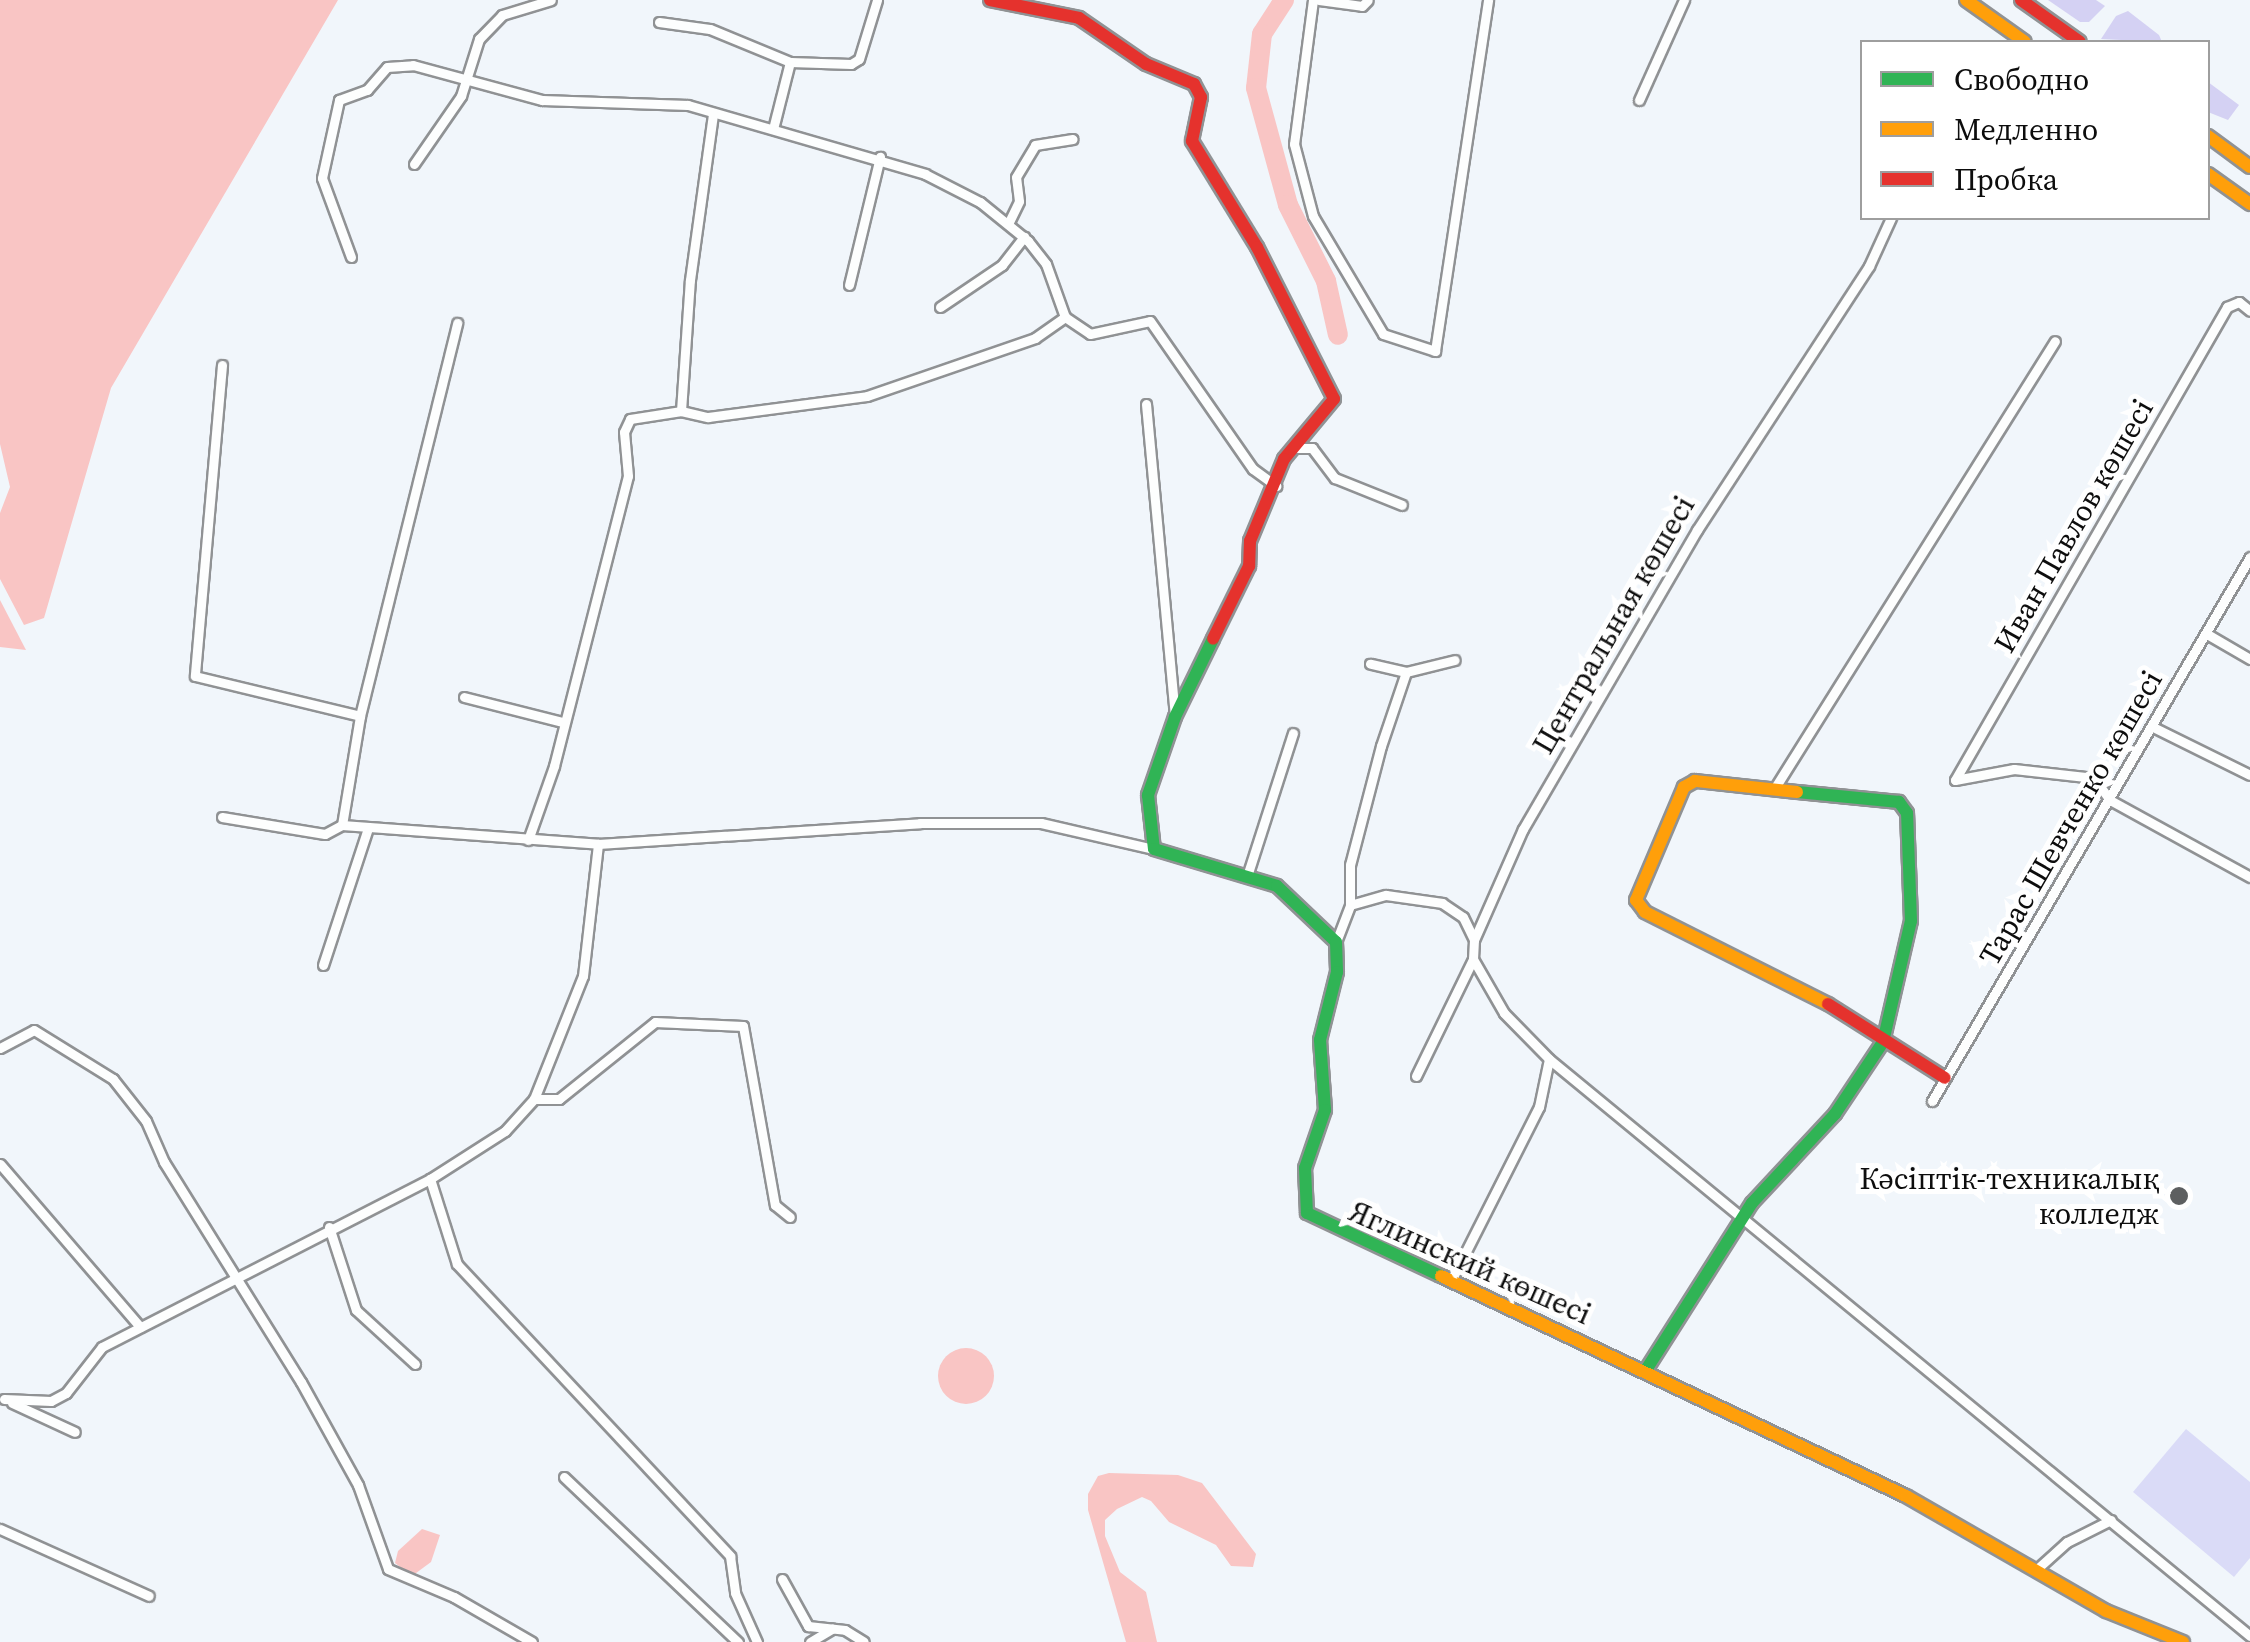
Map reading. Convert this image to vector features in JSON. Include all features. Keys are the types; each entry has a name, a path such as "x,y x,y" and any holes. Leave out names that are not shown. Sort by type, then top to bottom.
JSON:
{"street":[{"path":"414,164 443,129 467,78 479,38 502,15 551,0"},
{"path":"659,22 710,29 790,62 859,60 876,0"},
{"path":"990,0 1080,18 1146,64 1194,84 1200,98 1192,142 1257,247 1334,399 1298,448 1284,460 1250,541 1235,596 1176,717 1148,795 1154,849"},
{"path":"1368,0 1362,6 1316,0 1294,144 1313,216 1383,334 1435,351 1488,0"},
{"path":"1638,100 1684,0"},
{"path":"1966,0 2005,37"},
{"path":"2022,0 2077,40"},
{"path":"772,129 790,62"},
{"path":"351,256 322,178 339,100 367,90 387,67 413,65 435,76 467,78 542,100 657,102 772,129 880,156 980,202 1024,237 1046,264 1065,317 1090,334 1150,321 1227,436 1276,486"},
{"path":"680,411 690,280 714,115"},
{"path":"2210,137 2250,167"},
{"path":"1008,224 1019,202 1016,177 1035,145 1073,138"},
{"path":"849,285 880,156"},
{"path":"2210,175 2250,204"},
{"name":"Центральная көшесі","path":"1416,1076 1472,959 1474,940 1533,812 1697,530 1869,266 1890,220"},
{"path":"940,307 1002,265 1024,237"},
{"name":"Иван Павлов көшесі","path":"2110,800 2094,778 2014,769 1955,780 2227,307 2239,302 2250,311"},
{"path":"528,840 628,476 624,432 630,419 680,411 708,418 867,396 1035,338 1065,317"},
{"path":"342,825 360,716 457,323"},
{"path":"1776,786 2056,341"},
{"path":"222,364 195,676 360,716"},
{"path":"1146,404 1176,717"},
{"path":"1298,448 1312,448 1335,478 1402,505"},
{"name":"Тарас Шевченко көшесі","path":"1932,1102 1945,1078 1966,1053 2024,939 2110,800 2250,557"},
{"path":"2207,634 2250,660"},
{"path":"1370,664 1406,672 1455,660"},
{"path":"222,816 325,834 342,825 598,844 920,823 1040,823 1248,874 1302,905 1336,942 1350,905 1350,865 1406,672"},
{"path":"464,697 563,722"},
{"path":"2153,727 2250,775"},
{"path":"1248,874 1292,733"},
{"path":"1646,1370 1770,1180 1835,1114 1883,1042 1911,922 1908,814 1885,798 1695,780 1684,787 1636,900 1644,912 1870,1026 1883,1042 1945,1078"},
{"path":"2110,800 2250,877"},
{"path":"324,965 368,828"},
{"path":"1,1401 51,1400 66,1393 102,1348 329,1228 430,1180 506,1130 534,1099 582,976 598,844"},
{"path":"1350,905 1386,895 1442,903 1464,916 1474,940"},
{"name":"Яглинский көшесі","path":"1336,942 1338,972 1320,1040 1325,1110 1305,1168 1303,1202 1316,1221 1646,1370 2038,1568 2106,1612 2183,1642"},
{"path":"1472,959 1504,1013 1549,1059 1746,1216 2250,1636"},
{"path":"534,1099 559,1099 655,1022 744,1026 775,1205 790,1217"},
{"path":"0,1048 34,1030 113,1079 146,1121 164,1162 239,1276 358,1485 388,1570 454,1597 532,1642"},
{"path":"1452,1280 1539,1107 1549,1059"},
{"path":"0,1164 140,1327"},
{"path":"430,1180 457,1264 730,1556 735,1593 757,1642"},
{"path":"329,1228 356,1310 415,1364"},
{"path":"1,1401 75,1432"},
{"path":"564,1477 738,1642"},
{"path":"2038,1568 2067,1542 2110,1520"},
{"path":"0,1529 149,1596"},
{"path":"782,1579 808,1626 832,1628 864,1642"},
{"path":"810,1642 832,1628"}],"shaded area":[{"path":"0,0 338,0 111,388 44,618 24,625 0,579 0,513 10,487 0,444"},
{"path":"2048,0 2096,0 2105,6 2089,22 2080,22"},
{"path":"2128,11 2161,40 2101,39 2116,16"},
{"path":"2210,83 2239,105 2228,120 2210,113"},
{"path":"0,600 26,650 0,647"},
{"path":"966,1348 986,1356 994,1376 986,1396 966,1404 946,1396 938,1376 946,1356"},
{"path":"2186,1429 2250,1482 2250,1558 2234,1577 2133,1492"},
{"path":"1178,1475 1202,1483 1256,1554 1253,1567 1231,1566 1216,1545 1169,1522 1151,1501 1142,1497 1117,1509 1105,1520 1105,1536 1120,1572 1146,1592 1157,1642 1126,1642 1088,1510 1088,1494 1098,1476"},
{"path":"422,1529 440,1535 431,1562 412,1576 395,1563 398,1551"}],"waterway":[{"path":"1284,0 1262,34 1256,88 1288,205 1326,281 1338,335"}],"traffic: fast":[{"path":"1213,639 1175,717 1148,795 1154,849 1277,886 1336,942 1337,972 1320,1040 1325,1110 1305,1168 1307,1213 1441,1276"},
{"path":"1646,1370 1752,1203 1835,1114 1883,1042 1911,921 1907,813 1899,802 1797,792"}],"traffic: slow":[{"path":"1966,0 2022,40"},
{"path":"2210,137 2250,167"},
{"path":"2210,175 2250,204"},
{"path":"1797,792 1695,781 1684,787 1636,900 1645,912 1828,1004"},
{"path":"1441,1276 1906,1496 2106,1611 2183,1642"}],"traffic: jam":[{"path":"990,0 1079,18 1146,64 1194,84 1201,97 1192,141 1257,247 1334,399 1284,459 1250,541 1249,566 1213,639"},
{"path":"2021,0 2077,40"},
{"path":"1828,1004 1945,1078"}],"place":[{"name":"Кәсіптік-техникалық колледж","path":"2179,1196"}]}
